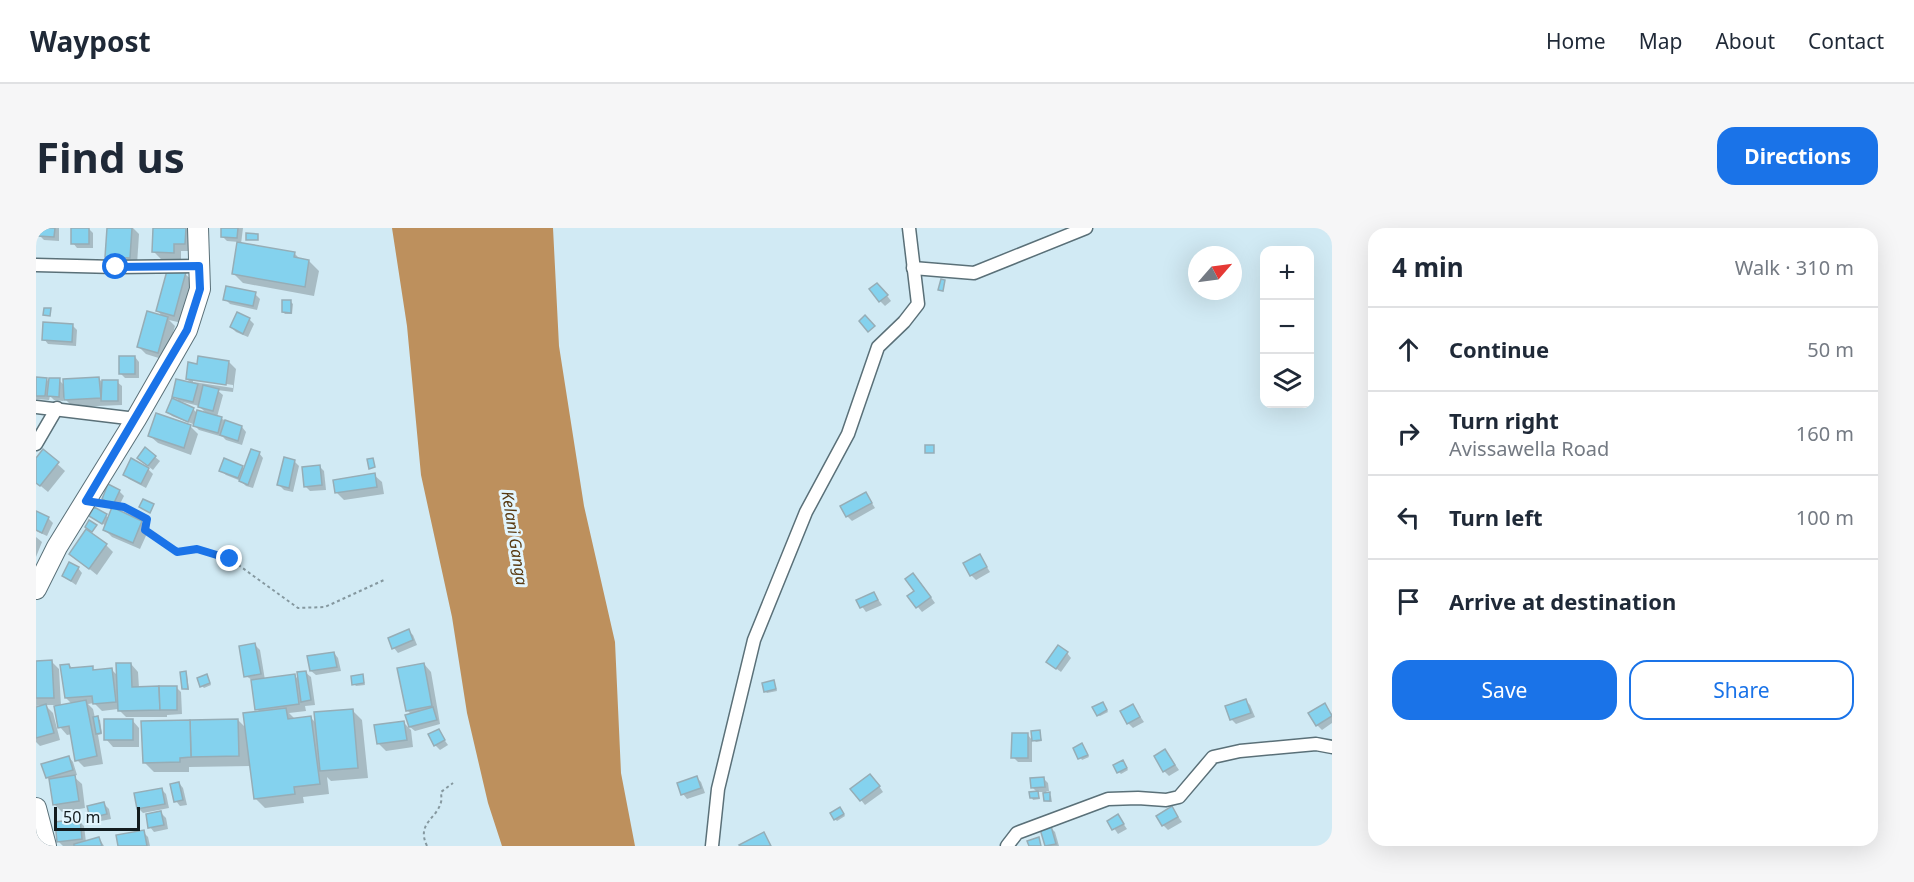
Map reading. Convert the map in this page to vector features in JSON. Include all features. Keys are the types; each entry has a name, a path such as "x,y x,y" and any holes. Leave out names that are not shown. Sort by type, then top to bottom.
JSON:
{"main road":[{"path":"36,589 57,547 136,419 187,330 200,289 198,228"},
{"path":"36,808 46,846"}],"street":[{"path":"712,846 718,789 754,640 806,512 848,434 878,347 904,322 918,303 909,228"},
{"path":"913,268 974,273 1086,228"},
{"path":"36,265 199,266"},
{"path":"36,407 136,419"},
{"path":"36,444 57,408"},
{"path":"1007,846 1017,832 1108,799 1166,800 1179,797 1213,757 1240,751 1316,744 1332,747"}],"path":[{"path":"86,501 124,507 147,519 145,530 177,552 197,549 230,559 298,608 325,607 384,580"},
{"path":"428,846 423,838 427,823 441,804 441,792 453,783"}],"water":[{"name":"Kelani Ganga","path":"392,228 553,228 559,346 584,506 615,642 621,773 635,846 502,846 488,803 467,713 452,617 421,475 407,326"}],"building":[{"path":"38,228 55,228 54,237 38,236"},
{"path":"71,228 89,228 89,244 71,244"},
{"path":"107,228 132,228 130,258 105,257"},
{"path":"153,228 186,228 185,244 174,244 174,253 152,252"},
{"path":"221,228 238,228 237,238 221,237"},
{"path":"246,233 258,234 258,240 246,240"},
{"path":"237,242 295,252 294,257 309,260 305,287 232,274"},
{"path":"168,267 186,272 174,316 156,311"},
{"path":"941,279 945,280 943,291 938,290"},
{"path":"877,283 888,295 879,302 869,289"},
{"path":"226,286 256,292 253,306 223,300"},
{"path":"282,300 291,300 291,313 282,312"},
{"path":"44,308 51,308 50,316 43,315"},
{"path":"147,311 168,317 158,353 137,347"},
{"path":"237,312 250,318 243,334 230,327"},
{"path":"865,315 875,326 868,332 859,321"},
{"path":"43,322 73,324 72,342 42,340"},
{"path":"119,356 135,356 135,374 119,374"},
{"path":"198,356 229,361 226,385 186,379 188,362 197,364"},
{"path":"36,377 47,378 45,396 36,396"},
{"path":"99,377 101,398 64,400 63,379"},
{"path":"49,378 60,378 59,397 47,396"},
{"path":"176,379 198,384 193,402 172,397"},
{"path":"102,380 118,380 118,401 101,401"},
{"path":"203,385 219,389 213,411 198,407"},
{"path":"172,398 194,408 188,422 166,412"},
{"path":"197,410 222,417 218,433 193,426"},
{"path":"156,413 191,425 184,448 148,436"},
{"path":"225,420 242,426 238,441 220,435"},
{"path":"925,445 934,445 934,453 925,453"},
{"path":"145,447 156,456 148,466 137,458"},
{"path":"43,449 59,462 40,486 36,483 36,458"},
{"path":"251,449 260,452 248,485 239,481"},
{"path":"284,457 295,460 289,488 277,485"},
{"path":"131,458 149,468 141,484 123,475"},
{"path":"224,458 243,466 238,478 219,471"},
{"path":"373,458 375,467 369,469 367,459"},
{"path":"320,465 322,485 304,487 302,467"},
{"path":"375,473 377,487 335,493 333,480"},
{"path":"108,484 120,490 113,505 102,499"},
{"path":"866,492 872,503 846,517 840,506"},
{"path":"143,499 154,504 150,513 139,507"},
{"path":"94,507 107,514 102,524 89,516"},
{"path":"112,507 142,521 133,543 103,530"},
{"path":"36,511 49,517 42,533 36,530"},
{"path":"89,520 97,525 92,532 85,527"},
{"path":"86,529 107,544 89,569 69,554"},
{"path":"980,554 987,567 970,576 963,563"},
{"path":"69,562 79,567 71,581 62,576"},
{"path":"913,573 931,597 916,608 907,596 914,591 905,579"},
{"path":"874,592 878,600 860,608 856,600"},
{"path":"409,629 413,640 392,649 388,638"},
{"path":"255,643 261,674 244,677 239,646"},
{"path":"1058,645 1068,652 1056,669 1046,662"},
{"path":"334,652 337,667 310,671 307,656"},
{"path":"52,660 54,698 36,698 36,661"},
{"path":"116,663 131,663 132,687 159,686 160,710 118,711"},
{"path":"424,663 432,706 406,711 397,668"},
{"path":"69,664 70,668 93,666 93,670 112,668 116,702 93,704 92,696 65,698 60,665"},
{"path":"186,671 188,689 182,689 180,672"},
{"path":"306,671 311,700 301,702 297,672"},
{"path":"207,674 210,683 200,687 197,678"},
{"path":"295,674 299,704 255,710 251,680"},
{"path":"363,674 364,683 352,685 351,676"},
{"path":"774,680 776,689 764,692 762,683"},
{"path":"159,686 177,686 177,710 160,710"},
{"path":"1246,699 1251,713 1230,720 1225,706"},
{"path":"86,700 97,756 75,761 69,726 58,728 54,706"},
{"path":"1103,702 1107,710 1097,716 1092,707"},
{"path":"1325,703 1332,716 1316,726 1308,713"},
{"path":"46,704 54,733 36,738 36,707"},
{"path":"1133,704 1140,717 1127,724 1120,711"},
{"path":"433,707 437,720 409,727 405,715"},
{"path":"286,708 288,719 311,716 320,784 294,787 295,794 254,799 243,713"},
{"path":"353,709 358,768 320,771 314,712"},
{"path":"98,716 101,733 96,734 93,717"},
{"path":"104,719 133,719 133,740 104,740"},
{"path":"238,719 239,756 191,757 190,720"},
{"path":"190,720 191,757 180,758 180,762 143,763 141,721"},
{"path":"404,721 407,740 377,744 374,725"},
{"path":"439,729 445,740 434,746 428,734"},
{"path":"1040,730 1041,740 1032,741 1031,731"},
{"path":"1012,733 1028,733 1028,758 1011,758"},
{"path":"1082,743 1088,755 1078,759 1073,748"},
{"path":"1165,749 1175,765 1163,772 1154,756"},
{"path":"69,756 73,770 46,778 41,764"},
{"path":"1123,760 1127,768 1117,773 1113,765"},
{"path":"870,774 880,786 860,801 850,789"},
{"path":"75,775 79,801 53,805 49,779"},
{"path":"697,776 701,788 681,795 677,783"},
{"path":"1044,777 1045,787 1031,788 1030,778"},
{"path":"179,782 183,800 174,802 170,784"},
{"path":"162,788 165,804 137,809 134,793"},
{"path":"1038,791 1039,798 1030,798 1029,792"},
{"path":"1050,792 1050,801 1044,801 1043,793"},
{"path":"104,802 107,814 90,818 87,806"},
{"path":"1172,806 1178,817 1162,826 1156,816"},
{"path":"840,807 844,814 834,820 830,813"},
{"path":"161,811 164,825 148,828 146,814"},
{"path":"1118,814 1124,824 1112,830 1107,821"},
{"path":"80,819 82,839 57,842 55,822"},
{"path":"1051,826 1056,844 1045,846 1040,829"},
{"path":"144,830 147,846 118,846 116,835"},
{"path":"764,832 771,846 739,845"},
{"path":"99,837 102,846 74,846 74,844"},
{"path":"1039,837 1041,846 1029,846 1027,841"}],"route":[{"path":"116,267 199,266 200,289 187,330 86,501 124,507 147,519 145,530 177,552 197,549 230,559"}]}
